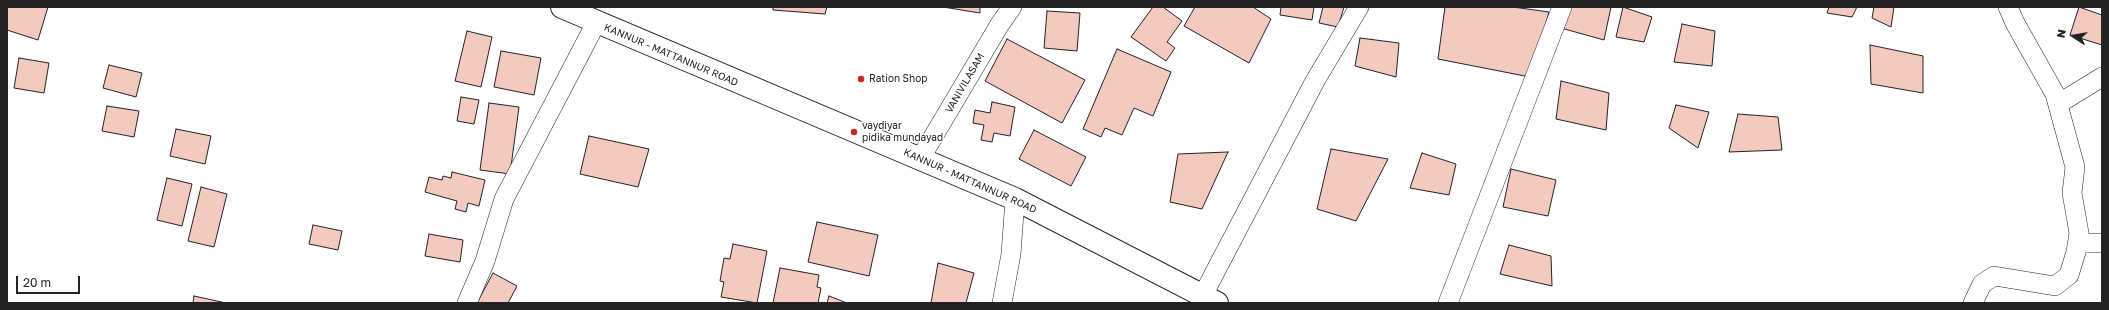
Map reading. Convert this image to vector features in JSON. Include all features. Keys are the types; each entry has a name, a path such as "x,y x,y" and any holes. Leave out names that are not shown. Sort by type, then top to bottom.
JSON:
{"main road":[{"name":"KANNUR - MATTANNUR ROAD","path":"562,7 596,23 1015,199 1210,299"}],"street":[{"name":"VANIVILASAM","path":"920,159 1000,24 1012,7"},
{"path":"1210,299 1315,81 1359,7"},
{"path":"1448,303 1562,7"},
{"path":"1973,303 1982,284 1994,276 2055,286 2069,274 2078,243 2079,233 2072,193 2074,167 2058,104 2055,94 2015,23 2008,7"},
{"path":"467,303 485,261 504,199 596,23"},
{"path":"2058,104 2102,76"},
{"path":"1002,303 1011,254 1015,199"},
{"path":"2078,243 2102,243"}],"building":[{"path":"7,7 48,7 38,40 7,30"},
{"path":"773,7 827,7 825,14 773,10"},
{"path":"943,7 980,7 980,13"},
{"path":"1153,7 1163,7 1182,21 1167,42 1175,48 1166,61 1131,37"},
{"path":"1195,7 1253,7 1271,19 1249,63 1184,26"},
{"path":"1281,7 1314,7 1312,20 1280,15"},
{"path":"1323,7 1344,7 1338,27 1319,23"},
{"path":"1445,7 1513,7 1549,12 1530,77 1438,59"},
{"path":"1565,7 1611,7 1604,40 1561,28"},
{"path":"1623,7 1652,17 1644,42 1616,37"},
{"path":"1829,7 1857,7 1852,17 1827,13"},
{"path":"1874,7 1894,7 1891,27 1872,18"},
{"path":"2079,7 2102,15 2102,45 2070,35"},
{"path":"1047,11 1080,13 1077,51 1044,48"},
{"path":"1682,24 1715,31 1712,66 1674,62"},
{"path":"467,31 492,37 481,87 455,81"},
{"path":"1360,38 1399,43 1396,77 1355,66"},
{"path":"1007,39 1085,80 1062,123 985,81"},
{"path":"1870,45 1923,56 1923,93 1871,84"},
{"path":"1117,49 1171,72 1153,116 1134,108 1122,135 1105,128 1101,137 1083,129"},
{"path":"501,51 541,58 534,95 494,87"},
{"path":"19,58 49,63 44,93 14,88"},
{"path":"109,65 142,73 136,97 103,88"},
{"path":"1561,81 1609,93 1606,130 1556,119"},
{"path":"461,97 479,100 474,124 457,121"},
{"path":"992,102 1015,107 1010,136 994,133 992,142 981,140 984,125 973,123 975,110 990,113"},
{"path":"489,103 519,107 510,174 480,170"},
{"path":"1676,105 1709,112 1698,148 1669,128"},
{"path":"107,106 139,111 134,137 102,131"},
{"path":"1738,114 1778,117 1782,150 1729,152"},
{"path":"176,129 211,136 205,164 170,156"},
{"path":"1034,130 1086,157 1071,186 1019,159"},
{"path":"589,136 649,149 638,187 580,174"},
{"path":"1331,149 1388,159 1356,221 1317,209"},
{"path":"1228,152 1202,209 1170,202 1178,154"},
{"path":"1422,153 1456,164 1449,195 1410,188"},
{"path":"1511,169 1556,180 1548,216 1503,207"},
{"path":"452,172 485,180 479,206 468,203 466,212 455,209 457,201 425,192 429,177 442,180 443,176 451,178"},
{"path":"167,178 192,184 182,226 157,220"},
{"path":"201,187 227,194 214,247 188,241"},
{"path":"817,222 878,235 869,276 808,262"},
{"path":"313,225 342,231 338,250 309,244"},
{"path":"429,234 463,240 460,262 425,256"},
{"path":"733,244 767,251 757,303 721,297 724,282 720,281 724,258 730,259"},
{"path":"1509,245 1551,256 1552,286 1500,274"},
{"path":"938,263 974,273 966,303 931,303"},
{"path":"780,268 819,275 817,287 821,288 818,303 773,303"},
{"path":"493,273 517,286 508,303 477,303"},
{"path":"194,296 226,303 193,303"},
{"path":"829,296 847,303 827,303"}],"place":[{"name":"Ration Shop","path":"861,79"},
{"name":"vaydiyar pidika mundayad","path":"854,132"}]}
